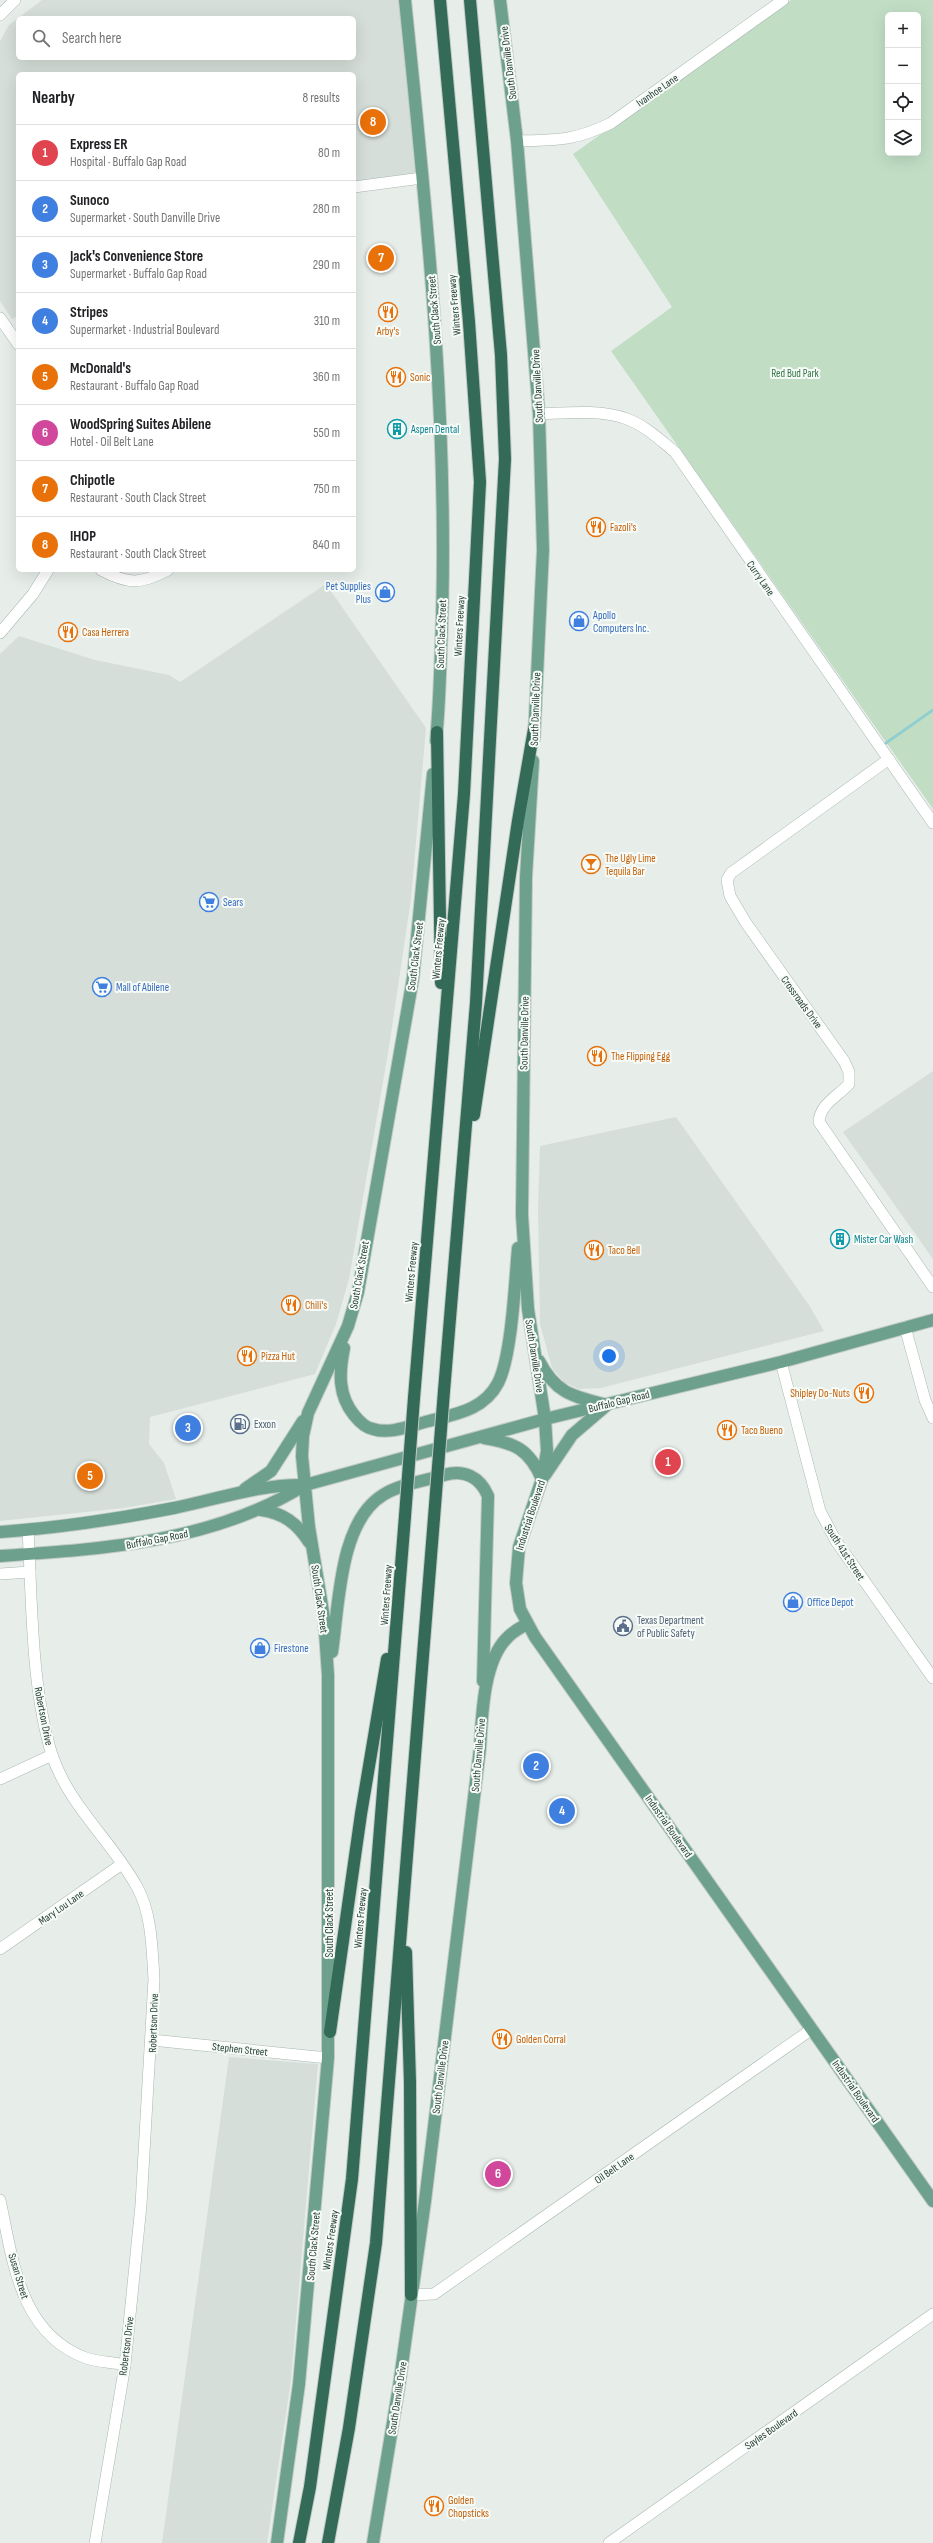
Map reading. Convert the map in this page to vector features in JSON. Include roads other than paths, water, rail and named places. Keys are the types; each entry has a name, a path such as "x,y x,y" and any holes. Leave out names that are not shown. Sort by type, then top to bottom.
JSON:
{"highway":[{"name":"Winters Freeway","path":"299,2543 310,2487 352,2179 442,1048 464,794 480,482 468,314 440,0"},
{"path":"328,2543 350,2428 376,2243 476,1003 505,459 501,355 470,0"},
{"path":"458,1217 518,821 534,729"},
{"path":"437,732 442,1048"},
{"path":"330,2032 361,1814 400,1579"},
{"path":"404,1893 410,2082 411,2295"}],"main road":[{"name":"South Clack Street","path":"277,2543 299,2384 330,2032 328,1675 324,1618 312,1548 305,1485 302,1456 302,1436 308,1413 348,1326 358,1292 413,978 437,732 444,581 444,488 438,357 405,0"},
{"name":"South Danville Drive","path":"500,0 517,141 539,414 543,550 526,877 522,1215 528,1309 545,1419"},
{"path":"348,1326 341,1363 342,1396 346,1405 358,1420 372,1429 390,1431 476,1407 492,1393 503,1371 522,1215"},
{"name":"Buffalo Gap Road","path":"0,1556 141,1543 199,1530 261,1510 305,1485 545,1419 781,1362 933,1320"},
{"path":"534,1351 546,1375 568,1394 607,1404"},
{"path":"542,1479 572,1435 607,1404"},
{"path":"240,1492 271,1471 308,1413"},
{"name":"Industrial Boulevard","path":"545,1419 547,1451 542,1479 516,1560 517,1596 527,1624 933,2201"},
{"path":"479,1437 498,1440 521,1448 538,1469 542,1479"},
{"path":"328,1675 349,1540 359,1518 374,1502 391,1491 448,1474 466,1474 479,1481 484,1488 489,1506 482,1704"},
{"name":"Buffalo Gap Road","path":"0,1532 116,1519 282,1484 305,1485"},
{"path":"261,1510 277,1512 293,1522 302,1531 312,1548"},
{"name":"South Danville Drive","path":"373,2543 400,2386 467,1860 480,1748 482,1704 499,1648 512,1633 527,1624"}],"street":[{"path":"0,15 15,0"},
{"name":"Ivanhoe Lane","path":"517,141 563,140 587,135 611,123 783,0"},
{"path":"356,187 422,178"},
{"path":"0,318 16,341"},
{"name":"Curry Lane","path":"539,414 601,414 627,419 650,431 675,452 933,823"},
{"path":"0,633 33,594 47,572"},
{"path":"106,572 131,583 157,576 164,572"},
{"name":"Crossroads Drive","path":"889,758 731,873 727,880 730,896 746,924 844,1061 850,1072 849,1084 828,1102 819,1113 819,1122 933,1286"},
{"path":"905,1327 925,1400 933,1418"},
{"name":"South 41st Street","path":"781,1362 820,1511 836,1542 933,1678"},
{"name":"Robertson Drive","path":"28,1530 38,1686 52,1754 62,1778 80,1808 138,1888 145,1909 152,1943 154,1979 152,2040 141,2205 125,2365 95,2543"},
{"path":"0,1574 30,1572"},
{"path":"0,1779 52,1754"},
{"name":"Mary Lou Lane","path":"0,1949 122,1864"},
{"name":"Oil Belt Lane","path":"411,2295 434,2294 812,2030"},
{"name":"Stephen Street","path":"152,2040 328,2058"},
{"name":"Susan Street","path":"0,2200 21,2290 31,2313 53,2339 86,2358 125,2365"},
{"name":"Sayles Boulevard","path":"609,2543 933,2314"}],"waterway":[{"path":"886,743 933,710"}],"place":[{"name":"IHOP","path":"373,122"},
{"name":"Chipotle","path":"381,258"},
{"name":"Arby's","path":"388,312"},
{"name":"Sonic","path":"396,377"},
{"name":"Aspen Dental","path":"397,429"},
{"name":"Fazoli's","path":"596,527"},
{"name":"Pet Supplies Plus","path":"385,592"},
{"name":"Apollo Computers Inc.","path":"579,621"},
{"name":"Casa Herrera","path":"68,632"},
{"name":"The Ugly Lime Tequila Bar","path":"591,864"},
{"name":"Sears","path":"209,902"},
{"name":"Mall of Abilene","path":"102,987"},
{"name":"The Flipping Egg","path":"597,1056"},
{"name":"Mister Car Wash","path":"840,1239"},
{"name":"Taco Bell","path":"594,1250"},
{"name":"Chili's","path":"291,1305"},
{"name":"Pizza Hut","path":"247,1356"},
{"name":"Shipley Do-Nuts","path":"864,1393"},
{"name":"Exxon","path":"240,1424"},
{"name":"Jack's Convenience Store","path":"188,1428"},
{"name":"Taco Bueno","path":"727,1430"},
{"name":"Express ER","path":"668,1462"},
{"name":"McDonald's","path":"90,1476"},
{"name":"Office Depot","path":"793,1602"},
{"name":"Texas Department of Public Safety","path":"623,1626"},
{"name":"Firestone","path":"260,1648"},
{"name":"Sunoco","path":"536,1766"},
{"name":"Stripes","path":"562,1811"},
{"name":"Golden Corral","path":"502,2039"},
{"name":"WoodSpring Suites Abilene","path":"498,2174"},
{"name":"Golden Chopsticks","path":"434,2506"}],"park label":[{"name":"Red Bud Park","path":"795,373"}]}
